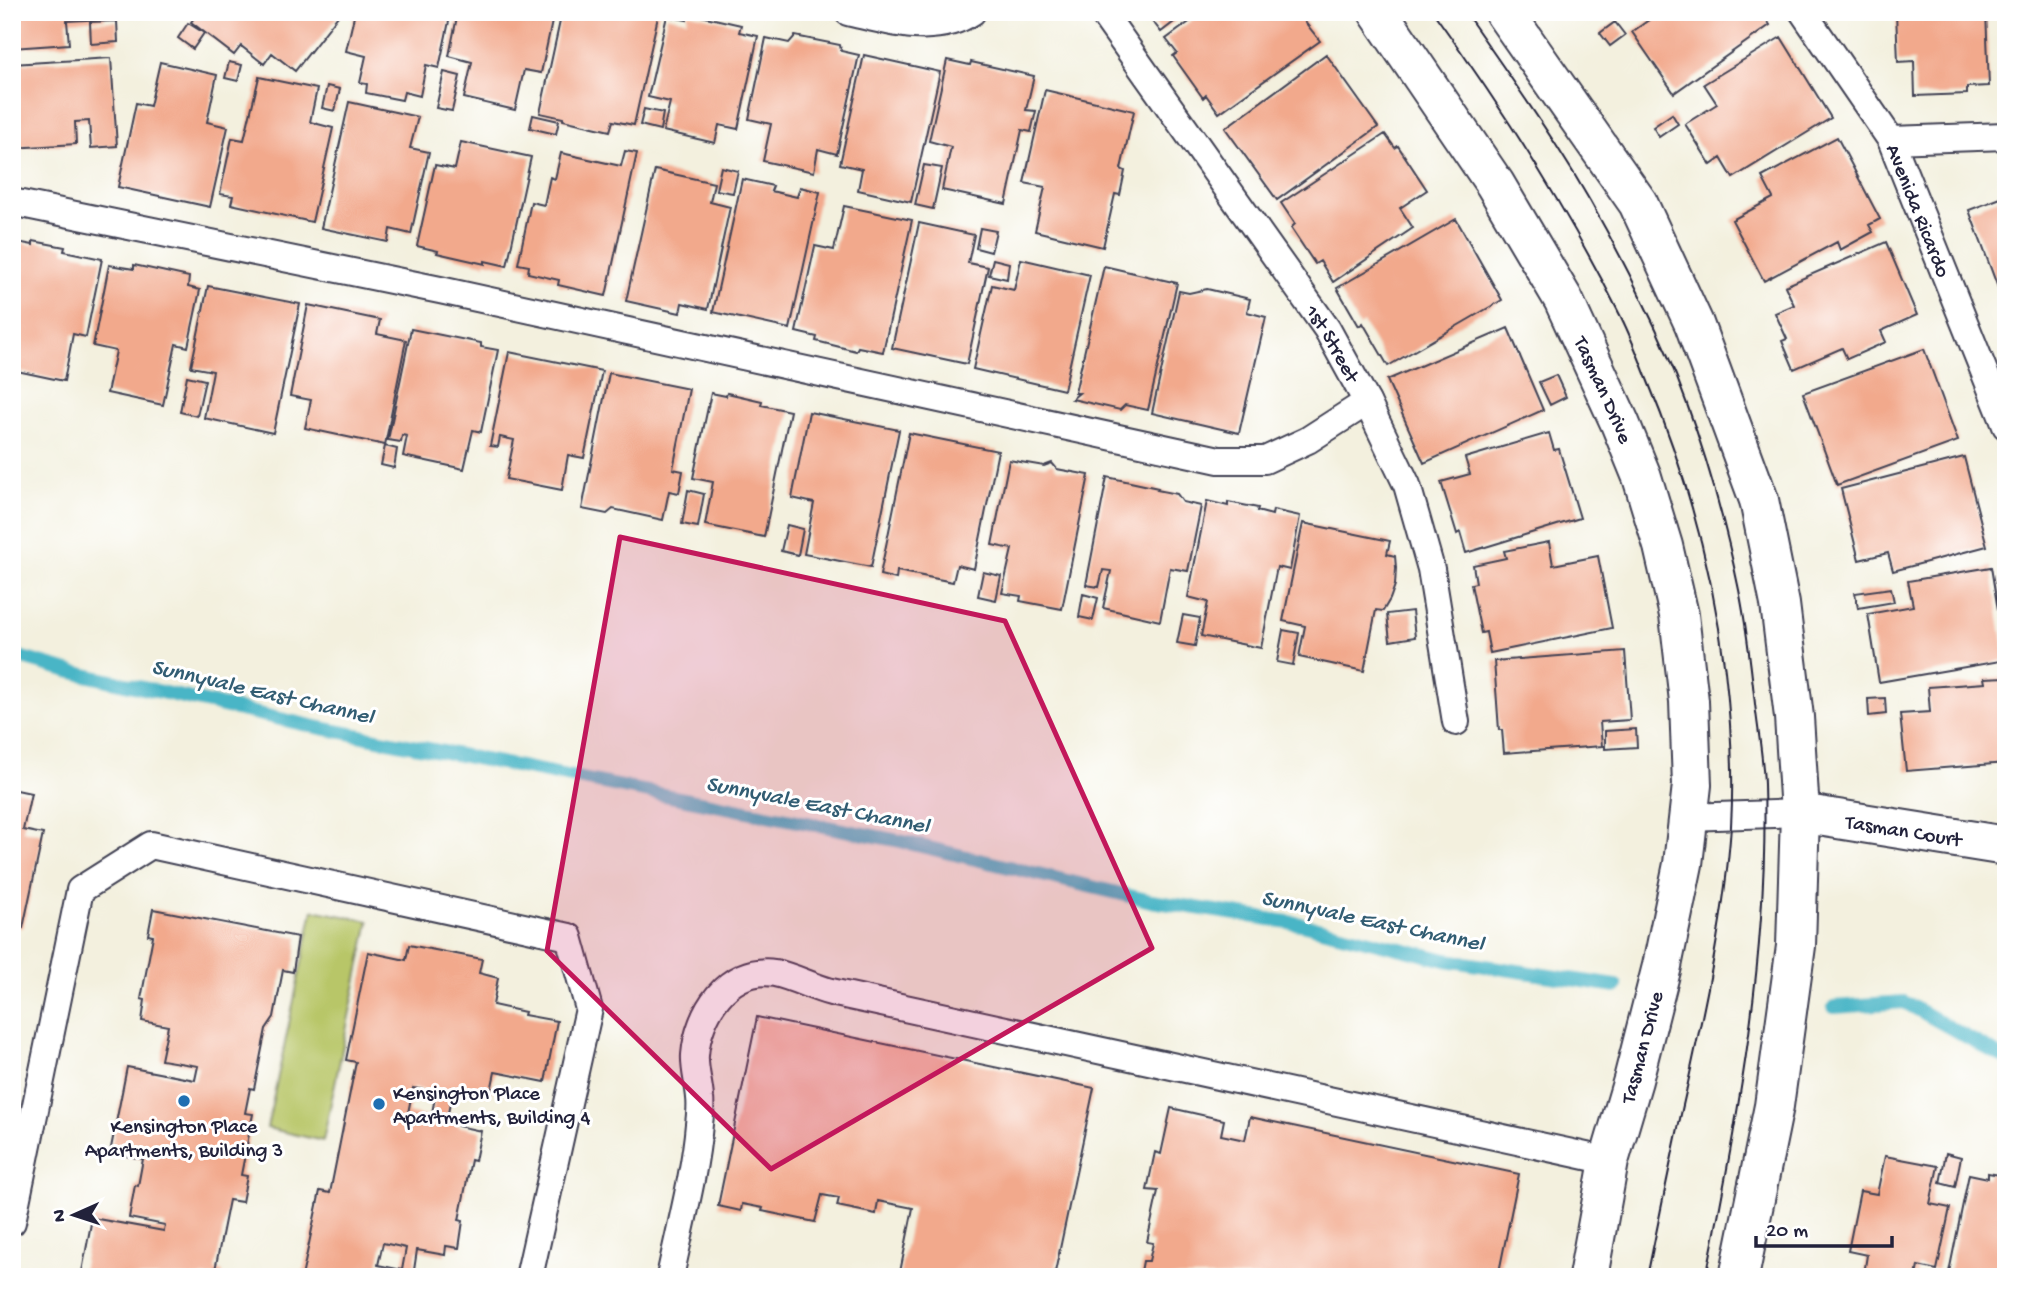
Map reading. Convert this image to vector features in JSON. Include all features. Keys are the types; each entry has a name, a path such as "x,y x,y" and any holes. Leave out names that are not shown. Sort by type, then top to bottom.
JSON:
{"street":[{"name":"Tasman Drive","path":"1378,12 1495,184 1563,299 1642,477 1663,546 1679,615 1689,701 1692,785 1683,864 1662,967 1609,1161 1588,1277"},
{"path":"1504,12 1637,203 1694,324 1759,500 1780,604 1794,717 1800,813 1796,946 1774,1106 1739,1277"},
{"name":"Tasman Court","path":"1800,813 2006,846"}],"lane":[{"path":"848,12 932,27 962,18 972,12"},
{"name":"1st Street","path":"1102,12 1327,329 1367,402 1407,485 1432,569 1456,722"},
{"name":"Avenida Ricardo","path":"1803,12 1891,141 2006,426"},
{"path":"1891,141 2006,136"},
{"path":"12,202 467,296 1219,460 1265,460 1308,440 1367,402"},
{"path":"1688,817 1800,813"},
{"path":"12,1222 80,890 151,845 569,937 589,1009 529,1277"},
{"path":"670,1277 699,1127 701,1100 695,1058 698,1035 709,1007 717,997 740,978 755,974 774,973 831,992 1609,1161"}],"highlighted area":[{"path":"620,537 1005,621 1152,948 771,1169 547,951"}],"green space":[{"path":"313,910 369,921 323,1141 267,1128"}],"building":[{"path":"12,12 104,12 105,19 67,21 69,44 12,48"},
{"path":"199,12 341,12 295,71 272,53 264,64 241,46 234,55 191,22"},
{"path":"355,12 451,12 439,68 426,65 420,96 404,92 402,100 366,93 367,84 360,83 366,56 346,51"},
{"path":"458,12 554,12 541,73 524,70 515,110 464,98 472,62 449,56"},
{"path":"562,12 659,12 634,125 613,121 610,131 540,113"},
{"path":"1135,12 1187,12 1161,32 1147,14 1140,19"},
{"path":"1203,12 1303,12 1305,22 1320,41 1219,113 1206,95 1203,98 1173,56 1177,53 1166,39"},
{"path":"1660,12 1761,12 1770,25 1674,93 1632,32"},
{"path":"1896,12 1986,12 1989,86 1967,87 1967,94 1915,96 1914,61 1898,62"},
{"path":"2000,12 2006,12 2006,94 2004,94"},
{"path":"688,13 741,25 739,32 758,36 738,129 719,125 715,143 663,131 670,102 648,97 667,16 687,20"},
{"path":"117,21 118,42 91,44 90,22"},
{"path":"1615,22 1625,35 1610,46 1600,33"},
{"path":"188,23 204,33 193,49 178,38"},
{"path":"795,36 840,45 841,51 859,55 837,154 818,149 814,172 763,161 771,124 749,119 766,38 789,43"},
{"path":"1781,37 1831,118 1733,178 1721,158 1711,165 1685,124 1717,104 1704,84"},
{"path":"1326,54 1378,127 1277,200 1225,128"},
{"path":"864,55 940,72 911,202 858,190 862,169 840,164"},
{"path":"111,58 117,146 91,148 89,121 75,122 76,144 12,148 12,64"},
{"path":"947,60 970,65 971,62 1034,76 1026,110 1036,111 1031,132 1022,130 1006,204 942,190 951,147 929,141"},
{"path":"160,62 217,75 207,122 228,127 210,207 118,187 136,103 150,106"},
{"path":"229,62 242,65 238,81 225,78"},
{"path":"444,72 460,76 452,111 436,108"},
{"path":"259,77 317,89 310,122 333,128 312,222 231,204 233,196 220,194 232,138 244,140"},
{"path":"327,86 340,89 335,111 322,108"},
{"path":"1045,90 1134,111 1121,169 1125,171 1120,195 1115,194 1103,247 1035,231 1045,187 1024,183"},
{"path":"349,102 418,117 410,148 429,152 411,234 390,229 388,242 321,228"},
{"path":"644,109 663,113 660,130 640,125"},
{"path":"1672,114 1678,124 1659,137 1653,127"},
{"path":"533,115 559,121 556,134 530,128"},
{"path":"1385,134 1395,148 1398,146 1427,190 1400,208 1413,228 1333,282 1320,261 1315,264 1291,228 1295,224 1281,203"},
{"path":"1837,137 1880,219 1869,225 1873,232 1840,250 1837,242 1764,281 1732,220 1773,198 1762,177"},
{"path":"461,142 531,157 507,266 485,261 485,264 417,246 435,165 455,169"},
{"path":"625,151 637,153 606,296 558,285 559,280 528,273 529,266 518,264 531,202 544,205 550,177 555,179 561,153 621,166"},
{"path":"924,165 942,168 933,209 915,205"},
{"path":"721,167 738,171 733,193 716,190"},
{"path":"655,170 714,183 710,202 730,207 708,309 682,303 680,313 626,301"},
{"path":"742,179 773,186 771,191 797,197 800,187 820,192 790,329 713,312"},
{"path":"2006,196 2006,290 2000,293 1969,210"},
{"path":"844,206 912,220 883,352 858,347 856,351 816,341 817,337 796,332 815,246 834,250"},
{"path":"1456,219 1502,300 1388,366 1363,323 1359,326 1337,288"},
{"path":"919,223 974,235 968,263 988,267 967,364 892,348"},
{"path":"980,228 996,231 991,252 976,248"},
{"path":"12,241 33,245 33,241 65,247 64,251 102,259 86,337 73,334 64,381 12,370"},
{"path":"1886,242 1917,315 1881,331 1886,342 1847,359 1842,348 1794,369 1782,341 1787,339 1775,313 1794,305 1785,286"},
{"path":"993,259 1009,263 1007,279 989,275"},
{"path":"1021,259 1090,275 1064,390 973,369 992,285 1014,290"},
{"path":"109,265 134,269 134,265 189,277 188,287 200,290 188,347 176,344 163,405 107,393 116,351 93,346"},
{"path":"1104,266 1177,283 1148,410 1125,405 1120,410 1072,399 1079,393 1075,393"},
{"path":"208,286 300,304 273,433 204,418 213,371 191,367"},
{"path":"1207,289 1250,299 1247,312 1266,317 1239,433 1152,413 1179,291 1189,293"},
{"path":"308,305 380,320 377,334 406,340 385,445 305,428 311,400 290,396"},
{"path":"1508,328 1543,410 1424,463 1387,380"},
{"path":"411,329 481,343 481,347 498,350 481,432 473,430 464,469 403,456 407,436 402,435 401,442 388,440"},
{"path":"1924,349 1958,441 1837,485 1803,393"},
{"path":"509,352 602,371 584,458 568,455 562,490 506,479 514,440 500,437 498,447 490,446"},
{"path":"609,373 689,389 673,469 683,471 679,493 669,491 663,520 613,509 607,514 582,509"},
{"path":"1556,375 1566,397 1550,405 1539,382"},
{"path":"187,376 205,380 197,416 180,412"},
{"path":"711,393 726,396 727,393 762,401 761,405 790,411 764,537 705,525 713,482 693,478"},
{"path":"809,412 899,430 871,567 804,554 814,503 792,498"},
{"path":"909,433 998,451 974,569 957,565 953,582 897,571 896,579 880,575"},
{"path":"1549,433 1554,450 1559,449 1580,518 1466,553 1460,532 1457,534 1441,482 1470,474 1465,458"},
{"path":"385,446 397,449 394,468 381,465"},
{"path":"1964,457 1987,546 1893,571 1888,553 1859,560 1841,489"},
{"path":"1009,460 1044,466 1052,463 1057,469 1089,475 1062,609 1020,601 1021,596 1002,593 1012,549 992,545"},
{"path":"1107,477 1158,488 1157,490 1177,494 1183,502 1201,506 1188,571 1170,568 1160,621 1103,608 1111,571 1103,570 1099,587 1086,585"},
{"path":"688,490 704,494 698,527 682,524"},
{"path":"1207,501 1258,508 1257,511 1272,515 1273,510 1300,516 1290,570 1277,567 1261,648 1201,636 1208,602 1188,597"},
{"path":"1303,523 1390,541 1387,554 1395,556 1395,585 1383,611 1376,610 1364,671 1299,657 1305,626 1283,621"},
{"path":"787,525 803,529 798,555 781,551"},
{"path":"1549,542 1553,565 1598,556 1612,628 1490,653 1486,632 1481,633 1471,584 1476,583 1473,565 1506,558 1504,551"},
{"path":"1991,567 2006,660 1879,682 1868,614 1913,606 1908,581"},
{"path":"983,572 1001,576 996,600 978,596"},
{"path":"1891,588 1894,602 1858,608 1855,593"},
{"path":"1083,594 1098,598 1093,620 1079,617"},
{"path":"1412,611 1415,637 1390,641 1387,614"},
{"path":"1183,615 1200,618 1195,646 1177,643"},
{"path":"1283,630 1299,633 1293,665 1277,662"},
{"path":"1625,651 1630,720 1600,722 1602,746 1504,753 1502,730 1499,730 1494,661"},
{"path":"2006,677 2006,763 1906,771 1900,714 1930,712 1928,687 1985,683 1984,678"},
{"path":"1885,698 1886,714 1869,716 1868,699"},
{"path":"1636,729 1637,747 1605,749 1605,731"},
{"path":"12,789 31,793 23,830 43,834 23,928 12,926"},
{"name":"Kensington Place Apartments, Building 3","path":"153,909 298,937 293,972 283,970 274,1017 266,1029 254,1089 250,1088 245,1113 253,1114 241,1175 247,1176 242,1202 229,1200 215,1270 223,1272 222,1277 81,1277 92,1218 164,1231 165,1225 129,1218 143,1159 110,1153 127,1067 195,1080 198,1066 161,1060 168,1026 142,1021 145,1000 141,999 153,936 148,935"},
{"name":"Kensington Place Apartments, Building 4","path":"409,945 482,959 479,973 498,978 493,1005 525,1012 524,1015 557,1021 545,1082 495,1072 490,1096 453,1088 447,1118 458,1121 458,1126 481,1131 475,1161 471,1160 459,1220 463,1221 459,1248 446,1246 445,1255 417,1250 413,1277 302,1277 320,1191 330,1193 356,1062 346,1060 368,952 406,960","holes":["413,1088 436,1092 431,1118 408,1113","383,1243 406,1248 402,1270 378,1265"]},
{"path":"757,1017 1094,1088 1054,1277 899,1277 913,1208 878,1201 876,1214 837,1206 839,1198 822,1195 815,1222 742,1204 741,1211 718,1206"},
{"path":"1171,1108 1224,1120 1221,1135 1245,1140 1250,1117 1519,1174 1498,1277 1140,1277 1143,1261 1149,1261 1153,1243 1147,1242 1158,1191 1147,1190 1155,1152 1161,1154"},
{"path":"1946,1153 1961,1157 1955,1187 1940,1183"},
{"path":"1885,1156 1938,1166 1930,1204 1950,1208 1937,1270 1918,1266 1916,1277 1876,1277 1864,1274 1867,1255 1848,1251 1860,1191 1877,1194"},
{"path":"1988,1173 2006,1176 2006,1277 1948,1277 1969,1174 1988,1178"}],"waterway":[{"name":"Sunnyvale East Channel","path":"12,655 72,672 316,727 900,841 1151,901 1301,924 1446,960 1616,986"},
{"name":"Sunnyvale East Channel","path":"1834,1007 1904,1002 2006,1059"}],"tram line":[{"path":"1433,12 1533,161 1601,277 1625,325 1661,414 1686,486 1720,633 1731,748 1732,807 1728,859 1707,993 1647,1277"},
{"path":"1465,12 1534,111 1580,184 1603,223 1660,338 1701,444 1742,604 1763,774 1762,908 1757,970 1740,1093 1706,1277"}],"place":[{"name":"Kensington Place Apartments, Building 3","path":"184,1101"},
{"name":"Kensington Place Apartments, Building 4","path":"379,1104"}]}
